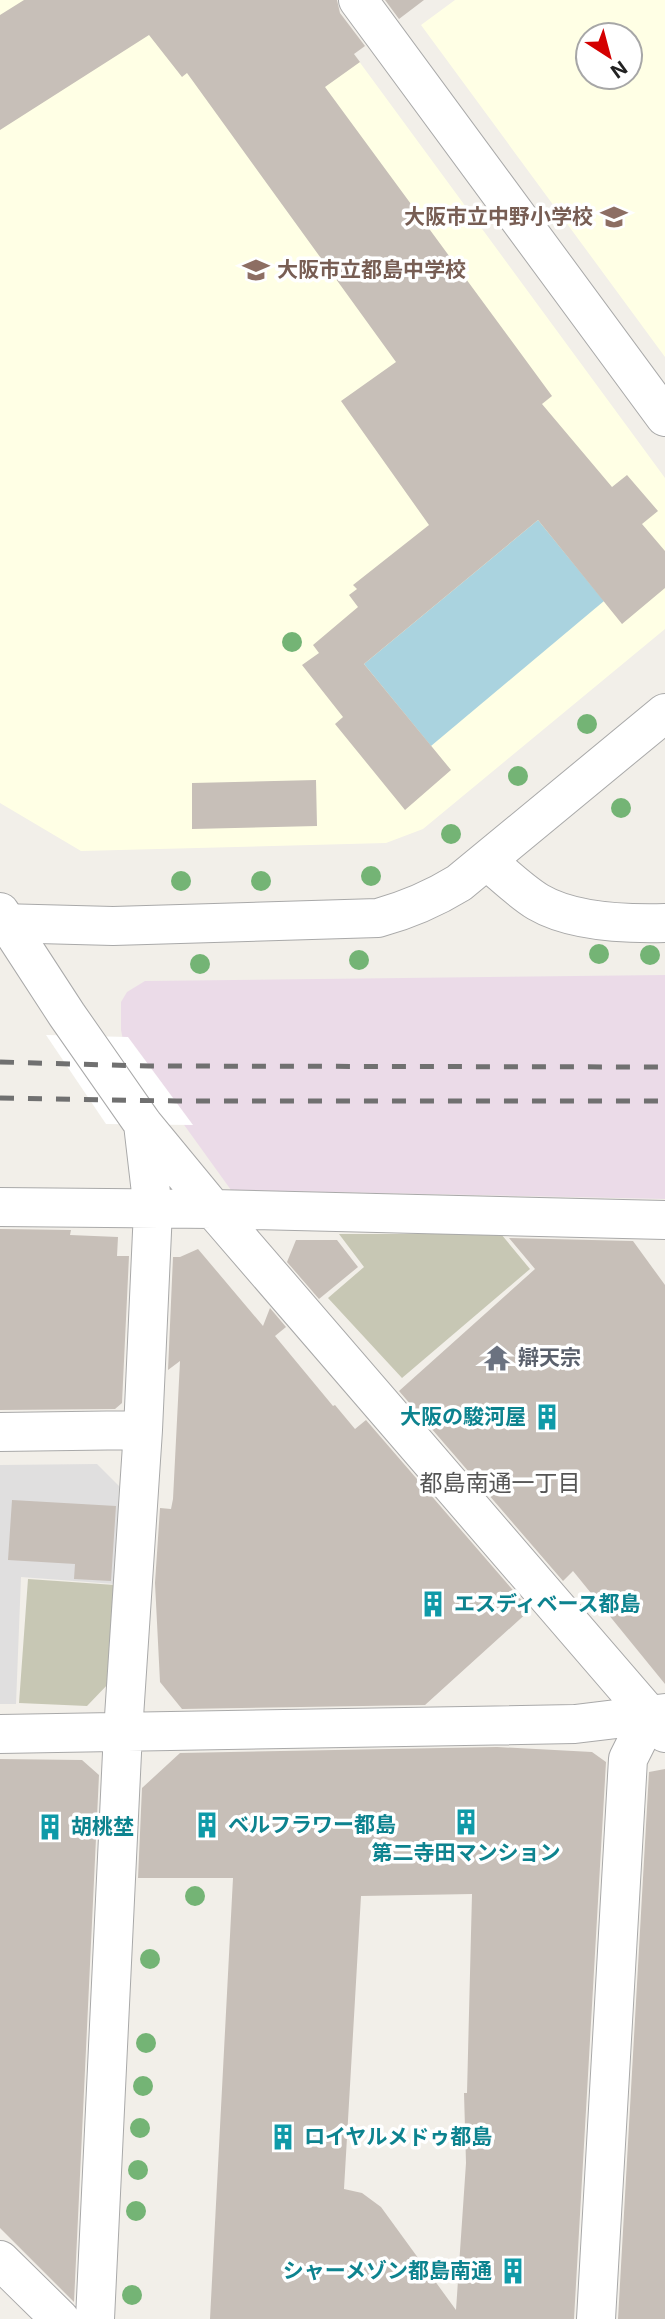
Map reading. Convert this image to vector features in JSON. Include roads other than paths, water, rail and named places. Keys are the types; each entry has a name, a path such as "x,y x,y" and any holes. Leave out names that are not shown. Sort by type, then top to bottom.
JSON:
{"street":[{"path":"358,0 665,417"},
{"path":"3,919 113,926 378,918 434,898 487,861 665,713"},
{"path":"487,861 538,902 569,914 623,924 665,923"},
{"path":"3,919 143,1124 213,1209 660,1720"},
{"path":"94,2319 123,1732 143,1430 153,1210 143,1124"},
{"path":"0,1207 213,1209 665,1220"},
{"path":"0,1432 143,1430"},
{"path":"0,1734 575,1724 660,1720"},
{"path":"596,2319 628,1759 660,1720"},
{"path":"0,2260 60,2319"}],"water":[{"path":"538,520 604,601 431,746 364,664"}],"railway":[{"path":"0,1062 149,1066 665,1067"},
{"path":"0,1098 176,1101 665,1101"}],"place":[{"name":"大阪市立中野小学校","path":"614,217"},
{"name":"大阪市立都島中学校","path":"256,270"},
{"name":"辯天宗","path":"497,1358"},
{"name":"大阪の駿河屋","path":"547,1417"},
{"name":"エスディベース都島","path":"433,1604"},
{"name":"第二寺田マンション","path":"466,1822"},
{"name":"ベルフラワー都島","path":"207,1825"},
{"name":"胡桃埜","path":"50,1827"},
{"name":"ロイヤルメドゥ都島","path":"283,2137"},
{"name":"シャーメゾン都島南通","path":"513,2271"}],"district":[{"name":"都島南通一丁目","path":"500,1483"}]}
